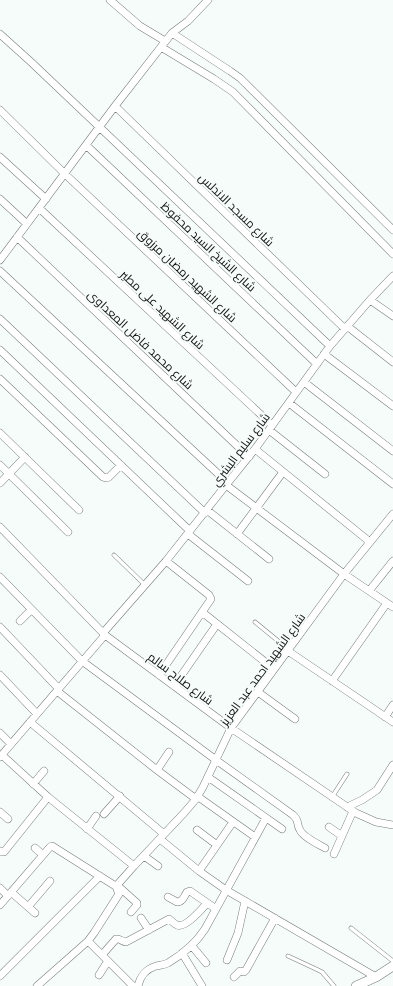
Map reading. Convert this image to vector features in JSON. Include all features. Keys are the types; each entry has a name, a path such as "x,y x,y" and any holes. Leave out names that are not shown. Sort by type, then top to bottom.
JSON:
{"street":[{"path":"110,0 163,44 233,92 393,254"},
{"path":"1,255 27,224 163,44 172,33 188,21 208,0"},
{"path":"172,33 240,78 393,230"},
{"path":"0,34 330,346"},
{"name":"شارع مسجد الاندلس","path":"115,106 346,327 393,362"},
{"name":"شارع الشهيد رمضان مرزوق","path":"0,110 65,174 296,392"},
{"name":"شارع الشيخ السيد محفوظ","path":"86,145 317,364"},
{"path":"0,157 46,199"},
{"path":"0,199 27,224"},
{"name":"شارع الشهيد على مطير","path":"39,208 271,428 325,474"},
{"name":"شارع محمد فاضل المعداوى","path":"17,237 249,457"},
{"path":"0,271 228,484 256,508 344,574 390,605 332,681"},
{"name":"شارع سليم البشري","path":"1,756 189,533 271,428 330,346 393,276"},
{"path":"370,300 393,316"},
{"path":"0,319 206,511 268,559"},
{"path":"0,350 121,465 189,533 248,581"},
{"path":"324,354 393,406"},
{"path":"0,379 103,477 108,478 121,465"},
{"path":"304,382 393,451"},
{"path":"289,403 393,484"},
{"path":"0,433 79,510"},
{"path":"255,449 370,542"},
{"path":"0,483 25,457"},
{"path":"0,465 68,532"},
{"path":"237,534 283,472"},
{"name":"شارع الشهيد احمد عبد العزيز","path":"37,986 88,941 97,930 119,894 117,886 196,798 208,777 231,728 344,574 393,514"},
{"name":"شارع صلاح سالم","path":"0,527 104,634 231,728 350,809 376,822 393,825"},
{"path":"159,675 210,600 210,596 166,561"},
{"path":"369,591 393,561"},
{"path":"0,577 82,661 293,815 298,820 299,827 303,834 325,848"},
{"path":"20,621 31,610"},
{"path":"202,612 274,669"},
{"path":"174,686 217,624"},
{"path":"0,627 58,690 157,770 255,838"},
{"path":"288,650 393,722"},
{"path":"0,675 37,714"},
{"path":"258,692 295,719"},
{"path":"385,717 393,705"},
{"path":"30,722 120,796 199,871 226,890 376,977"},
{"path":"0,733 11,744"},
{"path":"157,770 169,752"},
{"path":"1,756 48,797 134,866"},
{"path":"334,854 342,836 350,809 377,790 393,765"},
{"path":"33,784 44,771"},
{"path":"208,777 282,829"},
{"path":"104,814 120,796"},
{"path":"0,851 4,852 48,797"},
{"path":"0,812 8,819"},
{"path":"87,829 96,816"},
{"path":"138,986 140,979 148,970 153,967 167,964 192,946 200,937 266,818"},
{"path":"199,871 233,822"},
{"path":"328,828 342,836"},
{"path":"196,830 217,845"},
{"path":"0,905 50,847 53,846 117,886 136,903 137,905 130,912"},
{"path":"35,848 43,855"},
{"path":"144,856 158,866"},
{"path":"0,976 100,876"},
{"path":"28,907 50,881"},
{"path":"0,888 35,913"},
{"path":"168,897 179,902 187,892 190,891 216,909"},
{"path":"227,960 238,933 245,901"},
{"path":"102,955 116,939 126,942 170,919 177,926 180,926 200,912 207,903"},
{"path":"141,918 149,930"},
{"path":"234,977 240,971 244,972 246,970 275,918"},
{"path":"88,941 133,986"},
{"path":"192,946 206,963"},
{"path":"182,953 202,986"},
{"path":"99,975 108,961"},
{"path":"356,986 376,977 393,966"}],"lane":[{"path":"114,555 146,585"},
{"path":"255,622 288,650"},
{"path":"332,797 347,774"},
{"path":"351,928 393,961"},
{"path":"288,956 322,972 334,986"}]}
